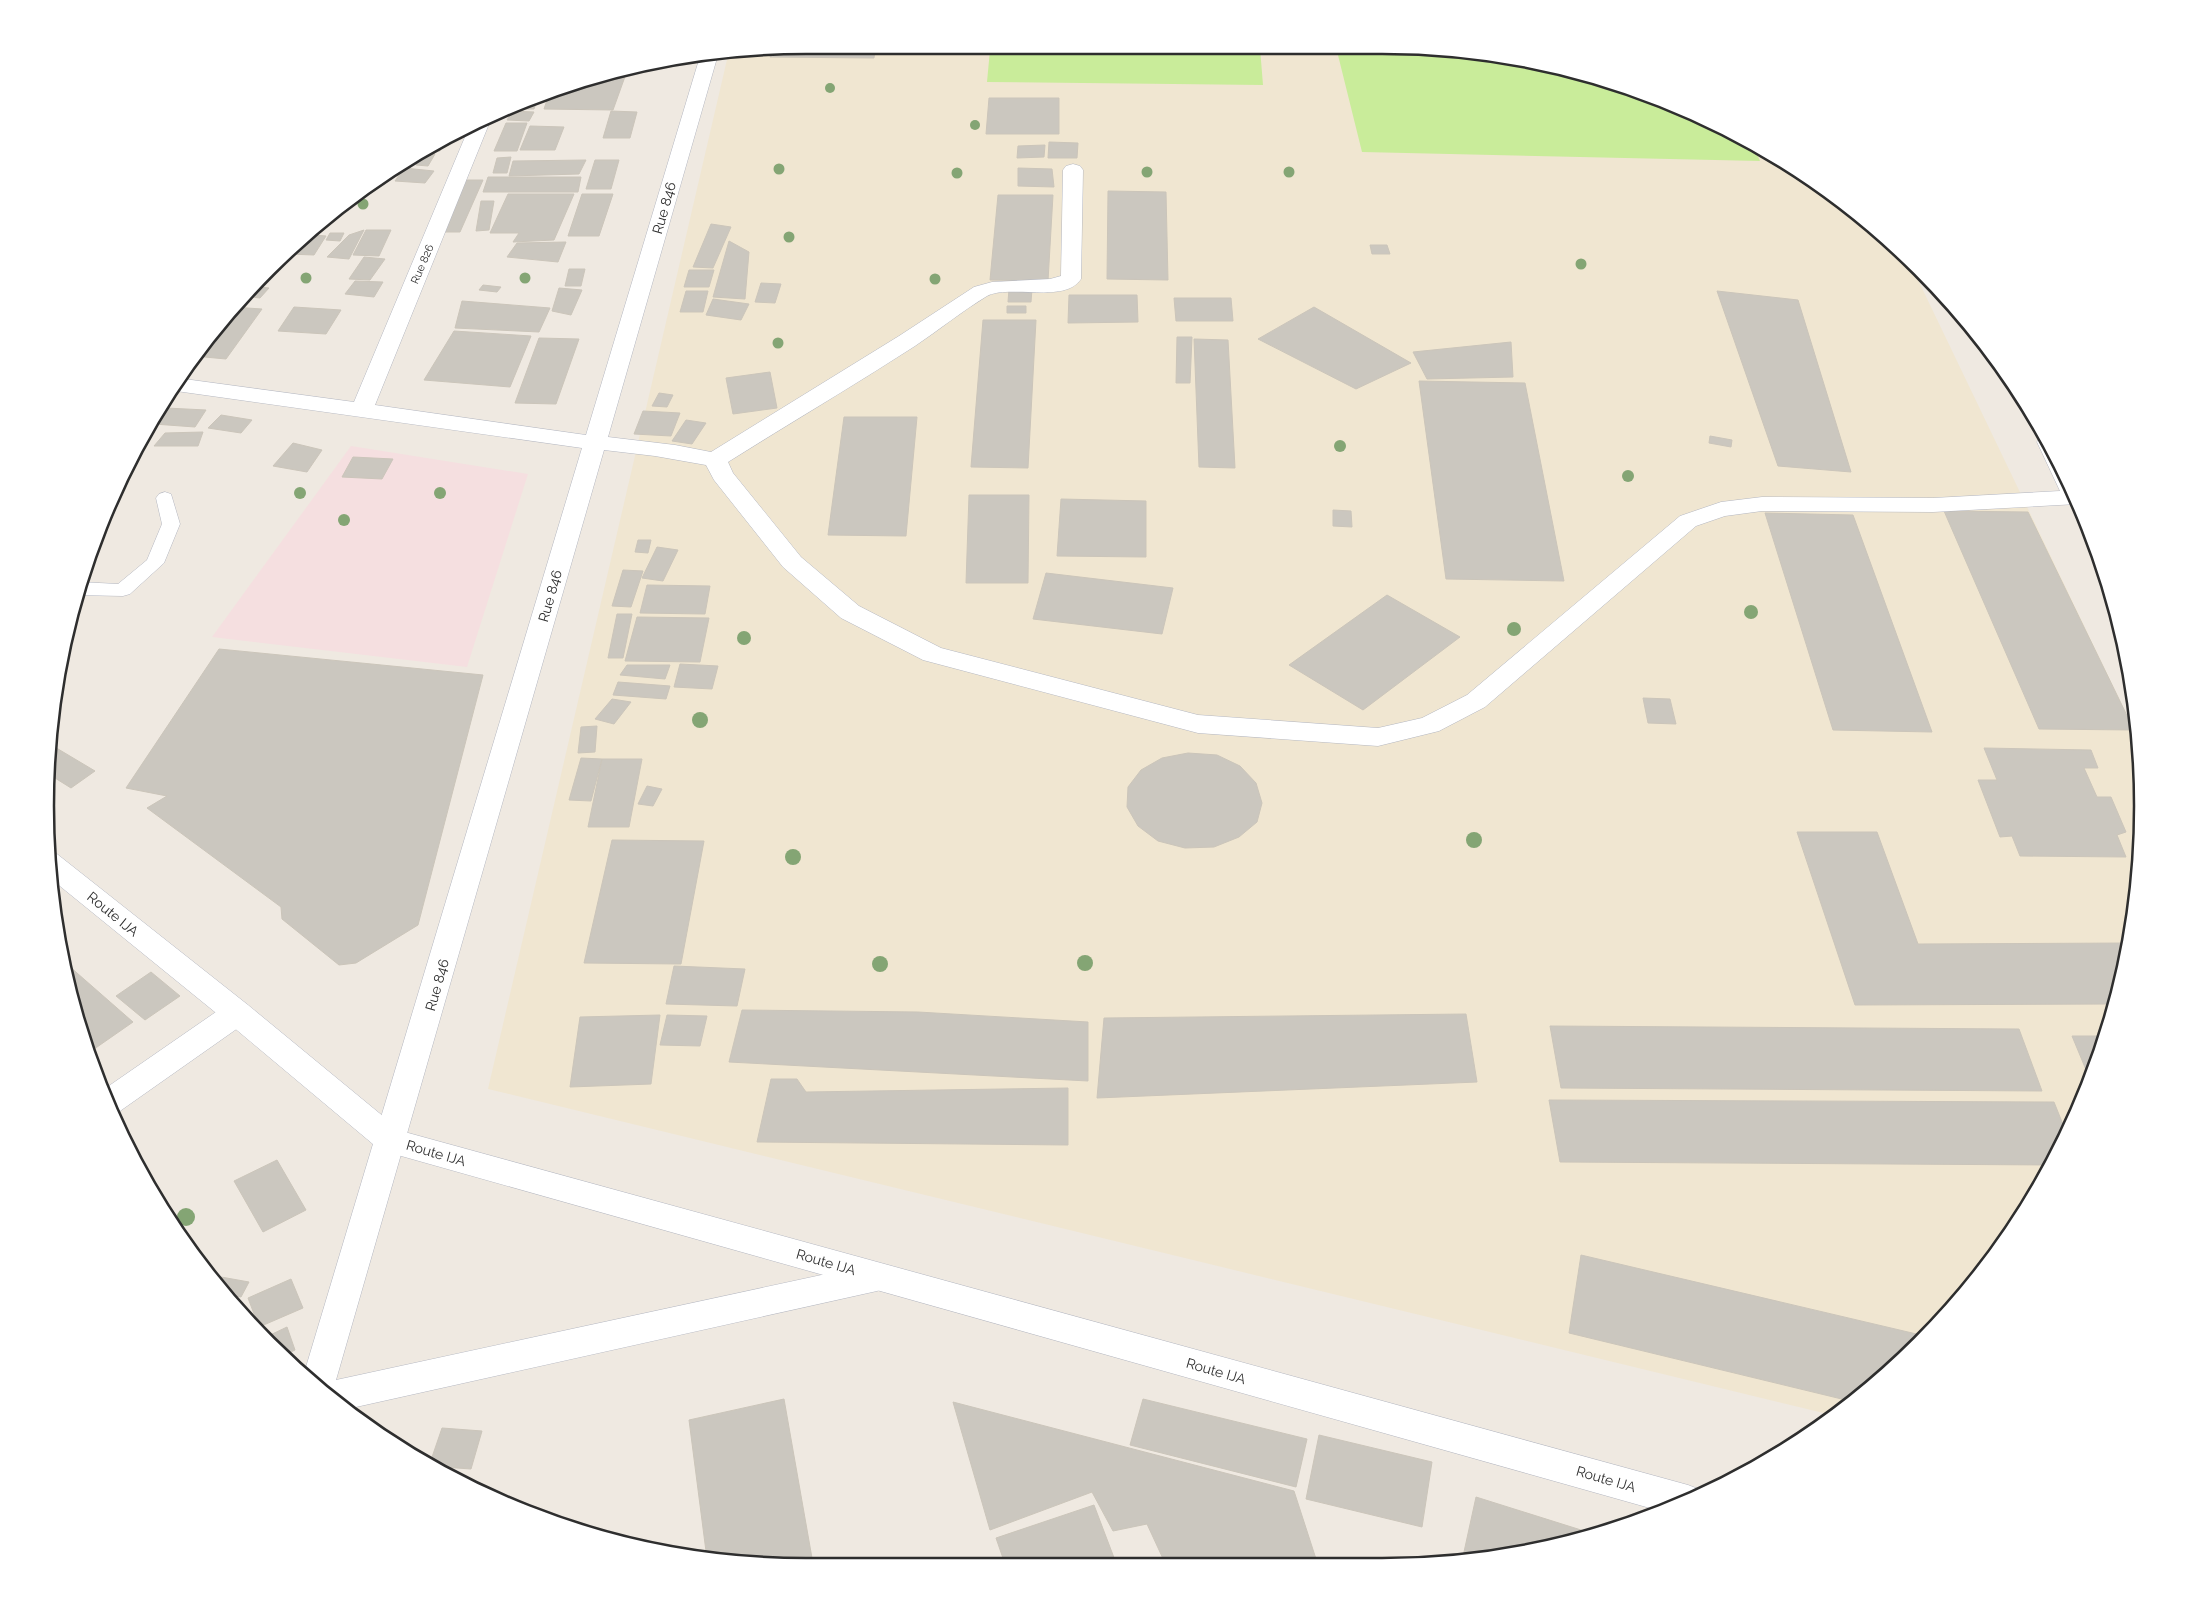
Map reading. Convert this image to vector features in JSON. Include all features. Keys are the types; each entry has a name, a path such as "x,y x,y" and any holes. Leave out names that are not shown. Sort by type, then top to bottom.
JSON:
{"street":[{"name":"Rue 846","path":"319,1380 708,60"},
{"name":"Rue 826","path":"362,409 478,129"},
{"path":"183,385 362,409 595,444 680,451 714,460 907,341 981,291 994,286 1060,285 1071,279 1073,170"},
{"path":"714,460 722,475 792,562 850,612 932,654 1198,724 1378,737 1430,726 1476,701 1688,522 1721,509 1762,504 1933,505 2067,496"},
{"name":"Route IJA","path":"56,869 237,1013 391,1141 1676,1499"},
{"path":"113,1099 237,1013"},
{"path":"339,1395 877,1277"}],"lane":[{"path":"86,590 123,590 155,562 171,524 165,498"}],"shaded area":[{"path":"806,54 1431,55 1529,68 1577,79 1670,111 1715,131 1800,181 1840,209 1878,240 1916,277 2129,720 2133,757 2134,806 2133,855 2128,904 2120,953 2109,1001 2077,1094 2057,1139 2033,1182 1979,1264 1948,1302 1914,1338 1878,1372 1825,1413 488,1089 727,58 757,55"},
{"path":"351,446 528,474 467,667 212,637"}],"green space":[{"path":"990,54 1260,54 1263,85 987,82"},
{"path":"1338,54 1431,55 1480,60 1529,68 1577,79 1670,111 1715,131 1757,155 1760,161 1362,152"}],"building":[{"path":"874,54 874,58 770,57 770,55"},
{"path":"625,76 613,110 544,109 547,100"},
{"path":"989,98 1059,98 1059,134 986,134"},
{"path":"536,104 534,109 523,109"},
{"path":"517,111 534,112 529,121 507,120 510,115"},
{"path":"611,111 637,112 630,138 603,138"},
{"path":"506,123 527,123 517,151 494,151"},
{"path":"530,126 564,127 555,150 520,150"},
{"path":"1049,142 1078,143 1077,158 1048,158"},
{"path":"1045,145 1044,157 1017,158 1018,146"},
{"path":"435,154 428,166 416,165 430,155"},
{"path":"511,157 507,173 493,173 497,158"},
{"path":"586,160 579,174 509,176 513,161"},
{"path":"595,160 619,160 611,189 586,189"},
{"path":"408,168 434,171 425,183 395,181 400,173"},
{"path":"1018,168 1052,169 1054,187 1018,186"},
{"path":"488,177 581,177 578,192 483,192"},
{"path":"459,180 483,180 460,232 437,232"},
{"path":"1108,191 1166,192 1168,280 1107,279"},
{"path":"508,194 574,194 554,240 513,242 519,233 490,233"},
{"path":"582,194 613,194 599,236 568,236"},
{"path":"998,195 1053,195 1048,281 990,280"},
{"path":"481,201 494,201 489,230 476,231"},
{"path":"711,224 731,227 713,268 693,267"},
{"path":"364,230 349,259 327,257 349,235"},
{"path":"366,230 391,230 379,256 353,255"},
{"path":"330,233 344,233 340,241 326,240"},
{"path":"316,235 326,236 314,255 295,254"},
{"path":"729,241 749,252 745,299 713,297"},
{"path":"566,242 558,262 507,257 517,243"},
{"path":"1370,245 1387,245 1390,254 1372,254"},
{"path":"364,257 385,259 370,280 349,279"},
{"path":"569,269 585,269 581,286 565,286"},
{"path":"689,270 714,270 709,287 684,287"},
{"path":"355,281 383,282 374,297 345,294"},
{"path":"761,283 781,284 775,303 755,302"},
{"path":"483,285 501,287 497,292 479,290"},
{"path":"262,287 269,288 260,298 252,297"},
{"path":"559,288 582,290 571,315 552,311"},
{"path":"1009,289 1032,289 1031,302 1008,302"},
{"path":"686,291 708,291 703,312 680,312"},
{"path":"1717,291 1798,300 1851,472 1778,466"},
{"path":"1069,295 1137,295 1138,322 1068,323"},
{"path":"1174,298 1231,298 1233,321 1176,321"},
{"path":"713,299 749,304 741,320 706,315"},
{"path":"462,301 550,308 539,332 455,328"},
{"path":"1007,306 1026,306 1026,313 1007,313"},
{"path":"294,307 341,310 326,334 278,331"},
{"path":"1314,307 1411,363 1356,389 1258,339"},
{"path":"242,308 262,309 226,359 203,357"},
{"path":"983,320 1036,320 1028,468 971,467"},
{"path":"454,331 531,336 510,387 424,380"},
{"path":"1177,337 1192,337 1190,383 1176,383"},
{"path":"539,338 579,339 556,404 515,403"},
{"path":"1194,339 1228,340 1235,468 1199,467"},
{"path":"1511,342 1513,377 1427,379 1413,352"},
{"path":"770,372 777,408 733,414 726,378"},
{"path":"1419,381 1525,383 1564,581 1446,579"},
{"path":"659,393 673,395 667,407 652,406"},
{"path":"169,408 206,410 195,427 159,424"},
{"path":"643,411 680,413 671,436 634,434"},
{"path":"221,415 252,420 241,433 208,428"},
{"path":"844,417 917,417 906,536 828,535"},
{"path":"686,420 706,423 692,444 672,441"},
{"path":"203,432 198,446 154,446 165,433"},
{"path":"1710,436 1732,440 1731,447 1709,443"},
{"path":"293,443 322,450 307,472 273,466"},
{"path":"353,457 393,459 382,479 342,477"},
{"path":"969,495 1029,495 1028,583 966,583"},
{"path":"1061,499 1146,501 1146,557 1057,556"},
{"path":"1333,510 1351,511 1352,527 1333,526"},
{"path":"1944,511 2028,512 2129,720 2130,730 2039,729"},
{"path":"1765,513 1853,515 1932,732 1833,730"},
{"path":"638,540 651,540 648,553 635,552"},
{"path":"657,547 678,550 663,581 642,578"},
{"path":"623,570 643,571 631,607 612,606"},
{"path":"1046,573 1173,588 1162,634 1033,619"},
{"path":"647,585 710,586 705,614 640,613"},
{"path":"1387,595 1460,637 1363,710 1289,665"},
{"path":"617,614 632,614 623,658 608,658"},
{"path":"637,617 709,618 700,662 625,661"},
{"path":"219,649 483,675 418,925 356,963 339,965 282,919 281,907 147,808 167,796 126,788"},
{"path":"680,664 718,666 712,689 674,687"},
{"path":"627,665 670,665 665,679 620,675"},
{"path":"618,682 670,686 666,699 613,695"},
{"path":"1643,698 1670,699 1676,724 1648,723"},
{"path":"612,699 631,702 614,724 595,719"},
{"path":"597,726 595,752 578,753 581,727"},
{"path":"56,748 95,771 71,788 55,778"},
{"path":"1984,748 2091,750 2098,768 2084,768 2097,797 2111,797 2126,832 2117,835 2126,857 2020,856 2012,836 2000,837 1978,780 1997,780"},
{"path":"1188,753 1217,755 1240,766 1256,783 1262,803 1257,822 1239,837 1214,847 1185,848 1158,841 1138,826 1127,807 1128,787 1141,770 1162,758"},
{"path":"581,758 602,759 591,801 569,800"},
{"path":"602,759 642,759 629,827 588,827"},
{"path":"647,786 662,789 653,806 638,804"},
{"path":"1797,832 1877,832 1918,944 2122,943 2108,1004 1855,1005"},
{"path":"612,840 704,841 681,964 584,963"},
{"path":"674,966 745,969 737,1006 666,1004"},
{"path":"71,968 133,1022 94,1049 79,1001"},
{"path":"151,972 180,996 145,1020 116,996"},
{"path":"742,1010 918,1012 1088,1022 1088,1081 729,1062"},
{"path":"1466,1014 1477,1082 1097,1098 1104,1018"},
{"path":"660,1015 651,1084 570,1087 580,1017"},
{"path":"667,1015 707,1016 700,1046 660,1045"},
{"path":"1550,1026 2019,1029 2042,1091 1561,1088"},
{"path":"2072,1036 2098,1036 2086,1070"},
{"path":"771,1079 797,1079 806,1092 1068,1088 1068,1145 757,1142"},
{"path":"1549,1100 2054,1102 2063,1125 2043,1165 1560,1162"},
{"path":"277,1160 306,1210 263,1232 234,1181"},
{"path":"1581,1255 1918,1334 1878,1372 1844,1400 1569,1333"},
{"path":"220,1278 249,1282 241,1297 235,1296"},
{"path":"291,1279 303,1308 262,1326 256,1319 248,1298"},
{"path":"287,1327 295,1350 290,1353 271,1335"},
{"path":"784,1399 812,1558 757,1557 706,1552 689,1420"},
{"path":"1143,1399 1307,1439 1296,1487 1130,1445"},
{"path":"953,1402 1294,1491 1316,1558 1163,1558 1147,1524 1113,1531 1092,1492 990,1530"},
{"path":"442,1428 482,1431 471,1469 449,1467 432,1458"},
{"path":"1319,1435 1432,1462 1422,1527 1306,1499"},
{"path":"1476,1497 1584,1531 1529,1544 1464,1554"},
{"path":"1094,1505 1114,1558 1003,1558 996,1538"}]}
